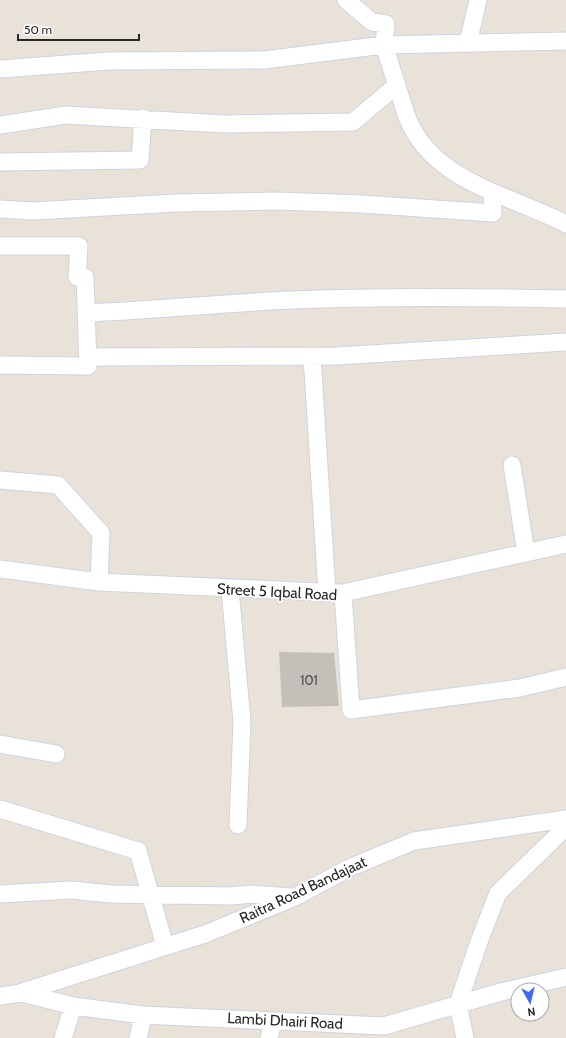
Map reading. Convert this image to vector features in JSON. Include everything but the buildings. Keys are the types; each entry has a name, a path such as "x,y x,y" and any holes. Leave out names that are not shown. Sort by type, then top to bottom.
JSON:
{"street":[{"path":"346,0 372,22 386,24 384,45 411,127 432,156 492,192 546,213 566,224"},
{"path":"468,42 478,0"},
{"path":"0,69 110,61 264,60 384,45 566,41"},
{"path":"0,125 66,115 143,118 224,124 353,122 397,85"},
{"path":"0,162 140,160 143,118"},
{"path":"0,209 33,211 176,203 276,201 362,204 493,213 492,192"},
{"path":"546,213 566,209"},
{"path":"0,246 79,246 77,277 85,277 88,366 0,365"},
{"path":"86,313 158,310 290,300 398,297 566,299"},
{"path":"88,357 312,356 566,342"},
{"path":"312,356 335,593 566,544"},
{"path":"512,466 526,553"},
{"path":"0,480 58,485 101,533 99,582"},
{"name":"Street 5 Iqbal Road","path":"0,569 99,582 230,590 335,593 351,710 520,688 566,677"},
{"path":"230,590 242,722 238,825"},
{"path":"0,744 56,754"},
{"path":"0,809 138,851 165,946"},
{"name":"Raitra Road Bandajaat","path":"22,992 205,934 296,897 349,868 414,841 566,819"},
{"path":"465,1038 458,1004 480,939 498,893 566,827"},
{"path":"0,894 71,890 111,894 231,896 251,894 296,897"},
{"name":"Lambi Dhairi Road","path":"0,996 22,992 73,1006 143,1015 273,1021 381,1032 458,1004 501,992 566,977"},
{"path":"63,1038 73,1006"},
{"path":"138,1038 143,1015"},
{"path":"269,1038 273,1021"}]}
